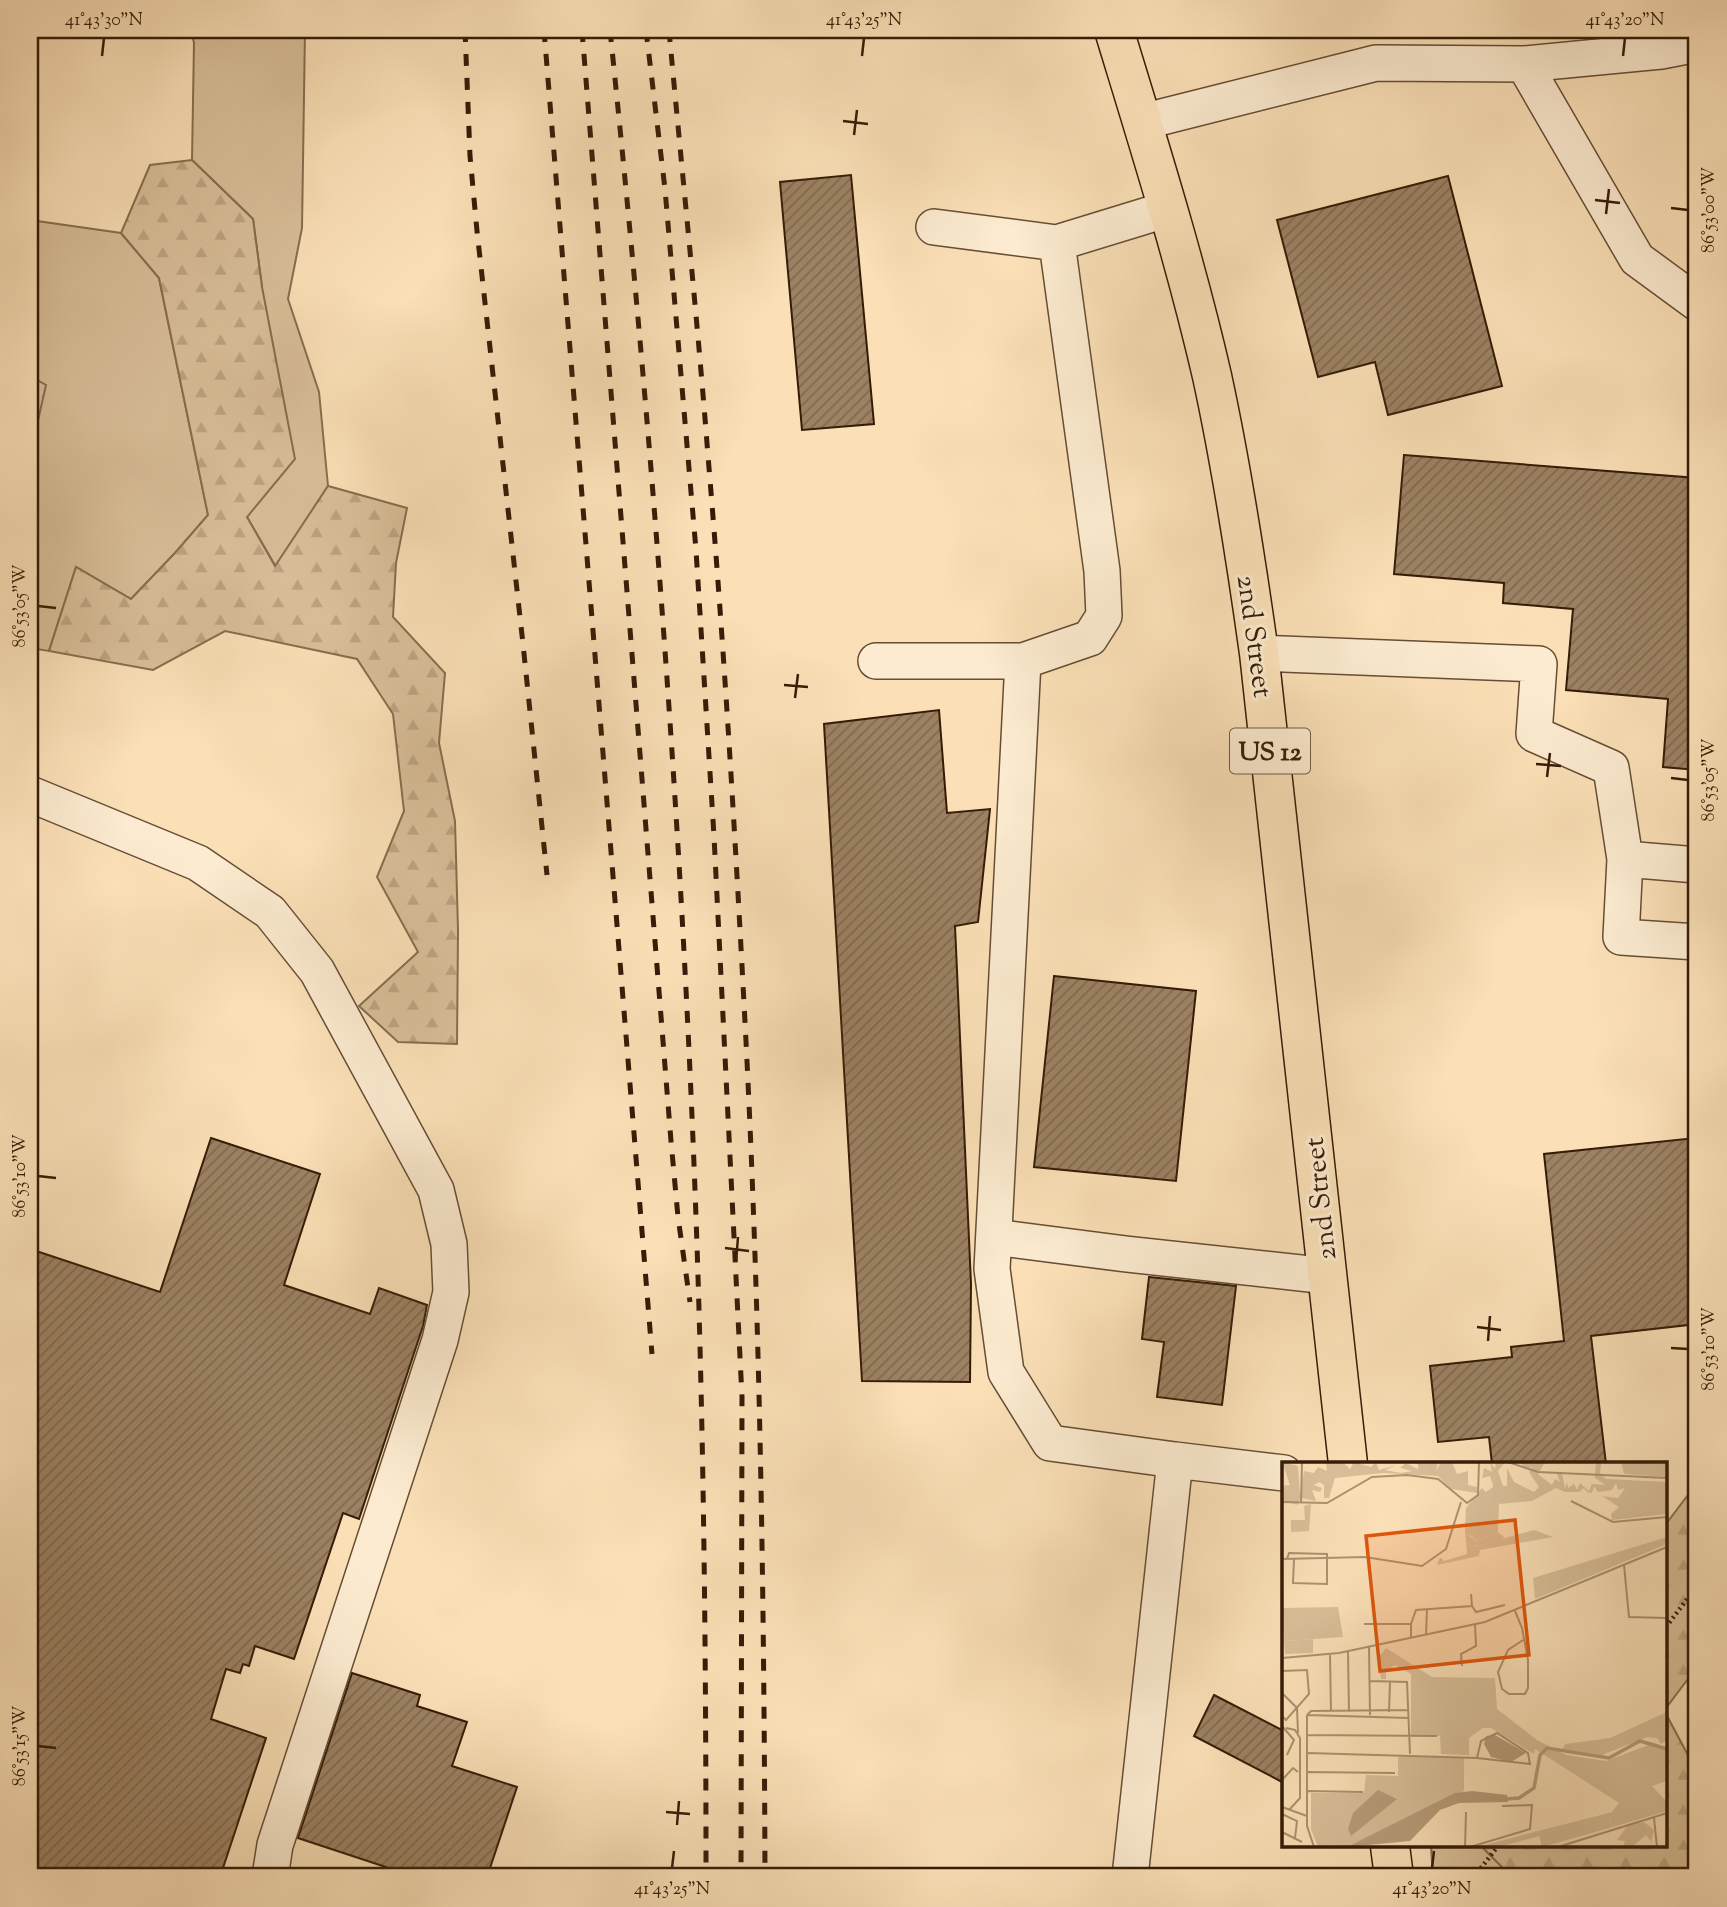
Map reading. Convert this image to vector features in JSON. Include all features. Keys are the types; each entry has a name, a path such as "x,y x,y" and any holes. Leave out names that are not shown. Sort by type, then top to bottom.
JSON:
{"main road":[{"name":"2nd Street","path":"1114,30 1168,209 1212,376 1240,521 1259,653 1348,1462"},
{"path":"1390,1848 1394,1877"}],"lane":[{"path":"1142,122 1376,63 1524,64 1661,51 1697,44"},
{"path":"1524,64 1637,259 1697,303"},
{"path":"934,227 1058,243 1168,209"},
{"path":"876,661 1023,661 1090,638 1104,616 1102,571 1058,243"},
{"path":"1259,653 1539,664 1534,734 1611,768 1625,859 1621,937 1697,942"},
{"path":"1023,661 992,1269 1006,1372 1050,1443 1282,1473"},
{"path":"30,794 198,863 271,912 317,971 436,1190 449,1244 451,1292 440,1340 275,1845 270,1877"},
{"path":"1625,859 1697,865"},
{"path":"994,1237 1328,1276"},
{"path":"1130,1877 1175,1460"}],"path":[{"path":"1668,1624 1697,1586"},
{"path":"1474,1877 1496,1848"}],"green space":[{"path":"191,30 305,30 302,228 288,299 319,392 328,486 276,567 247,517 262,287 253,219 192,160 194,43"},
{"path":"192,160 253,219 262,287 295,459 247,517 275,566 328,486 407,508 396,563 393,617 445,673 439,743 455,821 457,1044 398,1042 359,1006 418,952 377,877 404,811 393,714 357,659 225,631 153,670 49,651 76,567 131,599 208,515 159,278 121,233 150,165"},
{"path":"30,220 121,233 159,278 208,515 131,599 76,567 49,651 30,648"},
{"path":"30,376 46,385 30,456"},
{"path":"1697,1483 1697,1667 1668,1705 1668,1521"},
{"path":"1668,1718 1697,1772 1697,1877 1512,1877 1483,1848 1668,1848"},
{"path":"1431,1848 1483,1848 1512,1877 1433,1877"}],"building":[{"path":"851,175 874,424 802,430 780,182"},
{"path":"1448,176 1502,386 1388,415 1375,362 1318,377 1277,220"},
{"path":"1404,455 1697,478 1697,770 1663,767 1668,699 1566,690 1573,609 1503,603 1504,583 1394,574"},
{"path":"939,710 947,813 990,809 978,922 955,926 971,1284 970,1382 862,1381 824,724"},
{"path":"1054,976 1196,991 1176,1181 1034,1167"},
{"path":"211,1138 320,1174 284,1285 370,1314 379,1288 427,1305 423,1326 359,1519 343,1513 294,1659 255,1646 249,1666 243,1664 240,1673 226,1669 211,1719 266,1738 220,1877 30,1877 30,1249 160,1292"},
{"path":"1695,1138 1697,1324 1591,1336 1606,1462 1492,1462 1489,1437 1438,1442 1430,1366 1512,1357 1511,1347 1564,1341 1544,1154"},
{"path":"1149,1277 1236,1286 1222,1405 1157,1397 1164,1342 1142,1339"},
{"path":"352,1673 420,1695 417,1706 467,1722 452,1766 517,1787 487,1877 416,1877 298,1838"},
{"path":"1214,1695 1282,1730 1282,1782 1194,1736"}],"railway":[{"path":"465,30 470,156 477,231 547,875"},
{"path":"544,30 652,1354"},
{"path":"582,30 671,1141 690,1302"},
{"path":"610,30 664,637 691,1093 701,1403 706,1877"},
{"path":"646,30 665,189 696,550 714,836 742,1397 741,1877"},
{"path":"669,30 714,527 745,1022 760,1450 765,1877"}]}
